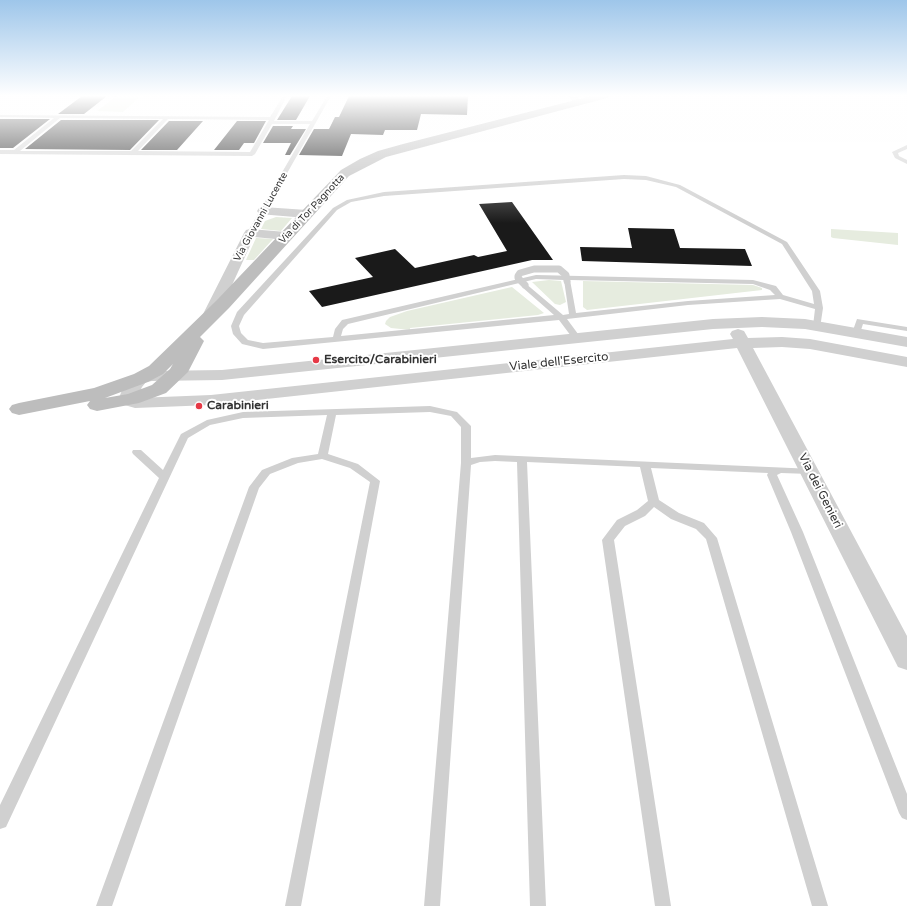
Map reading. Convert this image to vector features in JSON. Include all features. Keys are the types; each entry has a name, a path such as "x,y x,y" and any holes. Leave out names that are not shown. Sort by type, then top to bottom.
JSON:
{"street":[{"name":"Via di Tor Pagnotta","path":"9,410 99,393 142,378 163,364 208,320 341,177 352,168 375,157 437,138"},
{"path":"263,211 307,214"},
{"path":"250,233 286,236"},
{"name":"Via Giovanni Lucente","path":"208,320 250,233"},
{"name":"Via di Tor Pagnotta","path":"9,410 96,406 127,400 156,390 180,369 208,320"},
{"name":"Viale dell'Esercito","path":"142,378 158,376 180,369 222,375 731,322 773,322 817,326 907,342"},
{"name":"Via dei Genieri","path":"731,322 744,343 907,660"},
{"name":"Viale dell'Esercito","path":"127,400 135,403 155,403 211,400 744,343 774,342 810,344 907,362"},
{"path":"211,400 224,387 222,375"},
{"path":"127,400 132,388 142,378"}],"lane":[{"path":"14,152 32,138"},
{"path":"133,153 148,138"},
{"path":"0,152 252,154 261,138"},
{"name":"Via Giovanni Lucente","path":"250,233 305,138"},
{"path":"907,147 895,152 897,157 907,162"},
{"path":"817,326 818,308 816,291 785,243 779,238 678,186 646,178 624,177 384,194 349,201 335,209 240,314 234,326 237,334 245,342 263,346 562,318 688,303 780,297 818,308"},
{"path":"573,316 566,275 559,269 534,269 520,273 518,278 562,318 578,338"},
{"path":"336,339 339,329 345,322 536,277 753,282 773,288 780,297"},
{"path":"856,333 860,321 907,329"},
{"path":"0,822 184,436 207,423 243,415 430,409 454,414 466,426 466,463 432,906"},
{"path":"323,456 332,412"},
{"path":"137,452 164,477"},
{"path":"104,906 254,487 266,472 296,460 323,456 354,466 375,481 293,906"},
{"path":"466,463 485,458 810,471"},
{"path":"522,460 538,906"},
{"path":"645,465 654,502 675,516 700,526 711,538 820,906"},
{"path":"780,470 774,472 772,475 797,532 907,813"},
{"path":"654,502 642,513 621,523 608,540 664,906"}],"shaded area":[{"path":"276,217 292,218 281,231 261,229 265,221"},
{"path":"831,229 898,233 898,245 833,238 831,237"},
{"path":"256,238 273,239 254,260 246,260"},
{"path":"549,280 561,281 566,302 560,305 555,304 532,282"},
{"path":"583,281 753,285 762,288 762,290 587,310 583,307"},
{"path":"512,287 544,313 538,315 410,328 410,330 391,328 385,324 390,317 407,311"}],"building":[{"path":"0,138 25,138 13,148 0,148"},
{"path":"38,138 141,138 130,150 25,149"},
{"path":"152,138 188,138 177,150 141,150"},
{"path":"223,138 257,138 254,143 244,143 239,150 214,150"},
{"path":"266,138 300,138 290,155 285,155 291,143 263,143"},
{"path":"309,138 349,138 342,156 299,155"},
{"path":"512,202 553,260 532,260 322,307 309,291 373,277 355,258 395,249 415,268 474,255 478,257 507,251 479,204"},
{"path":"628,228 674,229 680,248 745,249 752,266 582,261 580,247 632,248"}],"place":[{"name":"Esercito/Carabinieri","path":"316,360"},
{"name":"Carabinieri","path":"199,406"}]}
